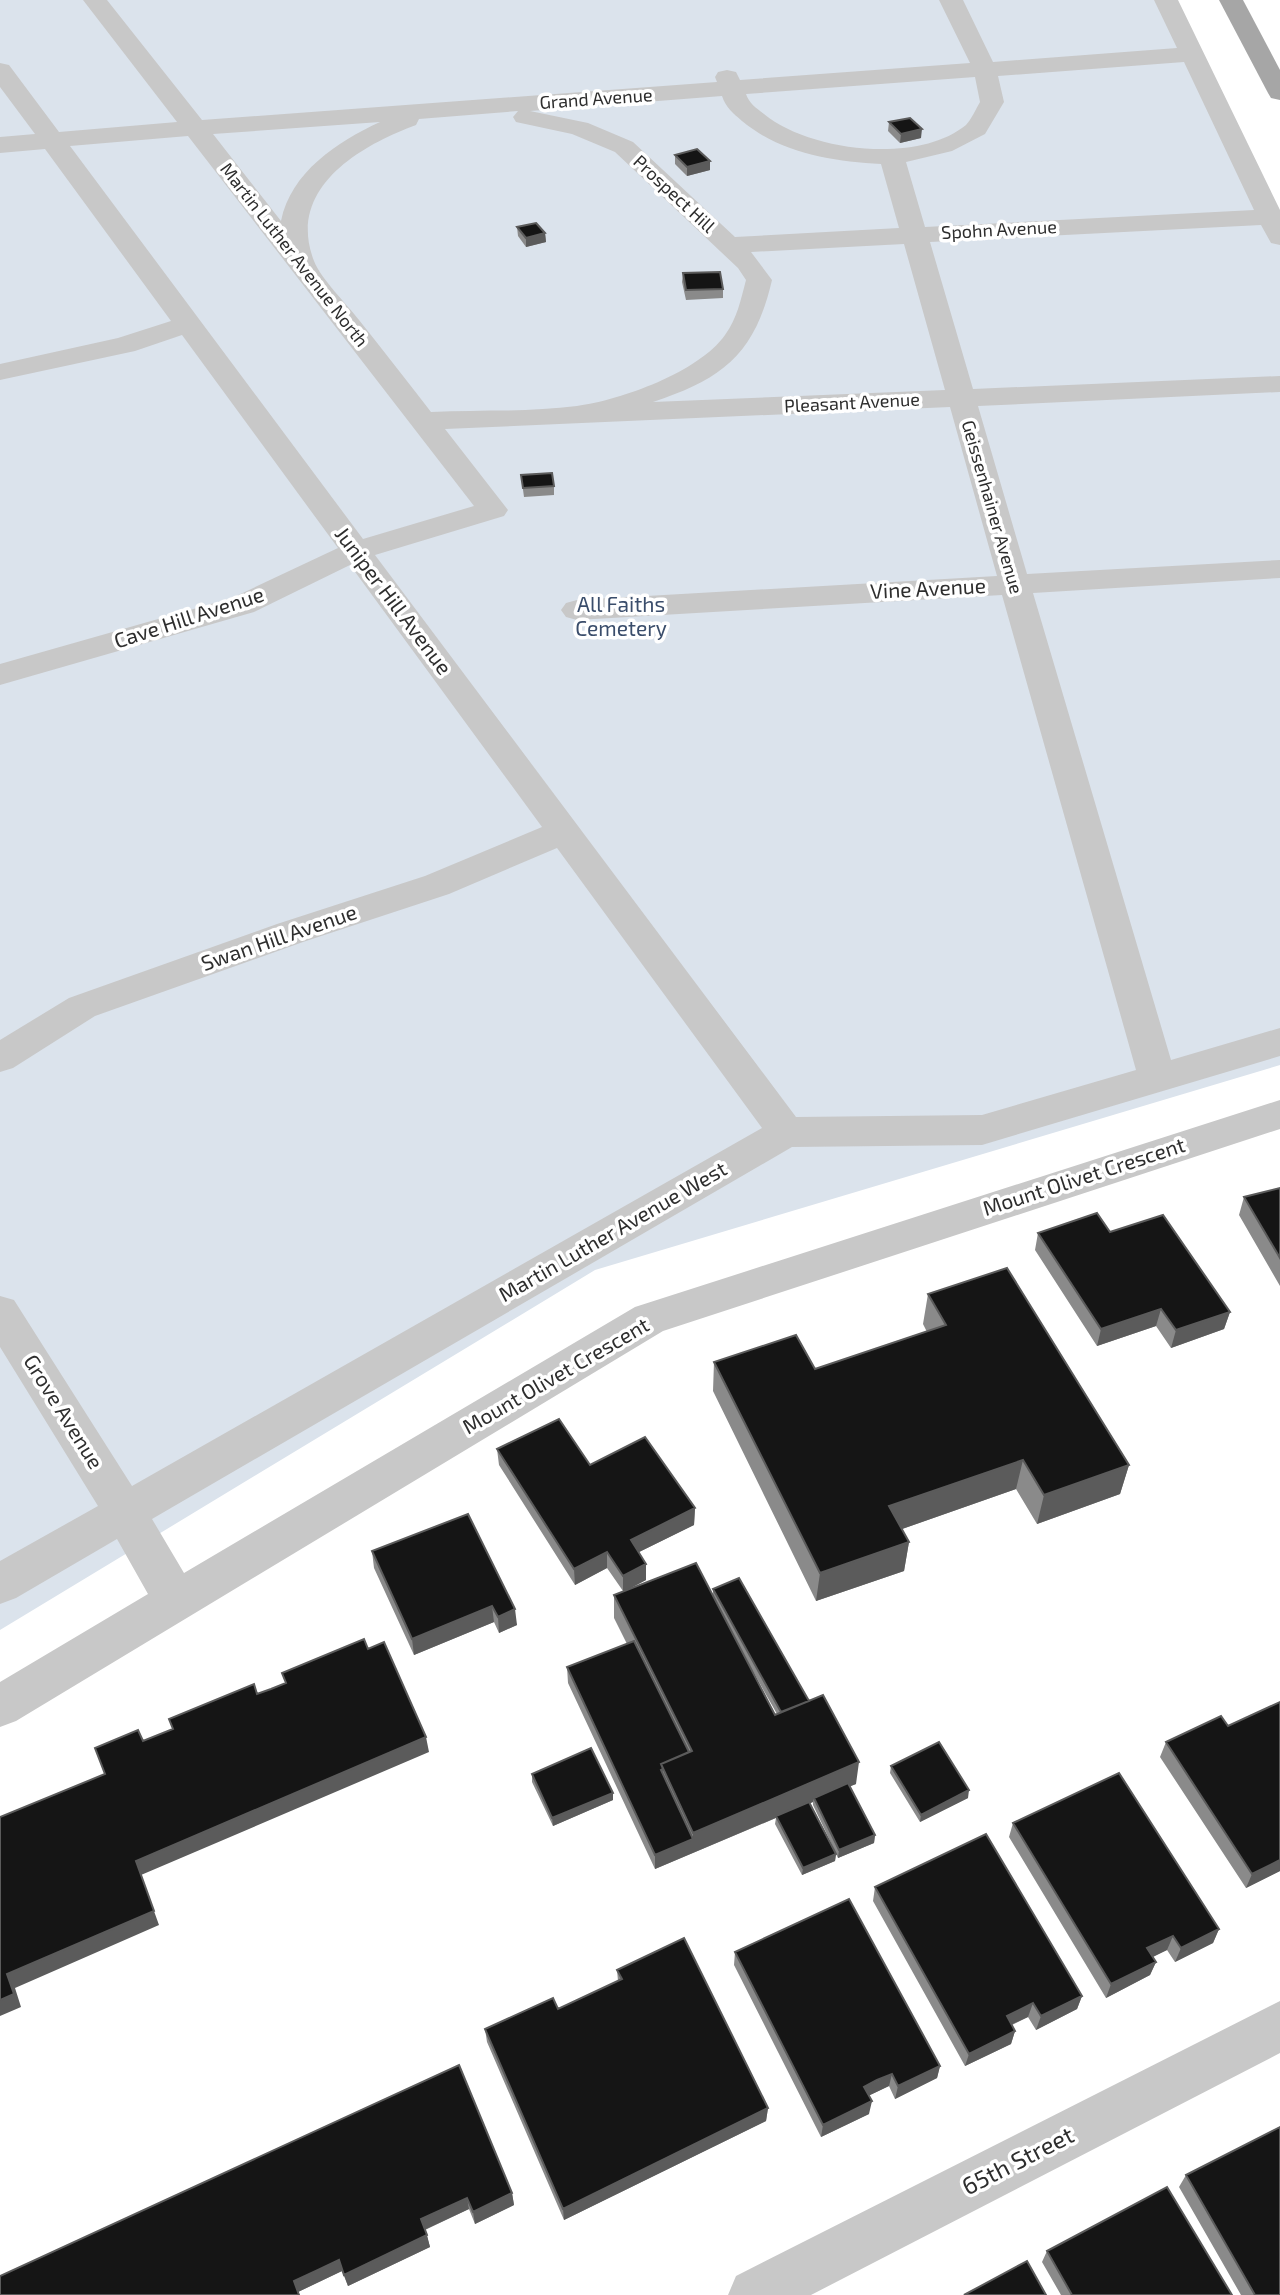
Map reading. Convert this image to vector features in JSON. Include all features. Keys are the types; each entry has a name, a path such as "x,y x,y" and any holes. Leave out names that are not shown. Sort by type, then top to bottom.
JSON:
{"main road":[{"path":"1231,0 1280,93"}],"street":[{"name":"Martin Luther Avenue North","path":"95,0 493,510"},
{"path":"729,83 737,104 767,129 799,144 844,154 892,157 943,146 976,129 992,102 985,70 951,0"},
{"path":"1166,0 1275,227"},
{"name":"Grand Avenue","path":"0,145 440,110 729,83 985,70 1192,54"},
{"name":"Juniper Hill Avenue","path":"0,70 786,1132"},
{"name":"Prospect Hill","path":"301,263 292,227 298,205 316,175 346,150 397,123 440,110 514,114 579,128 624,147 748,263 759,280 756,302 742,336 713,366 670,387 576,415"},
{"name":"Geissenhainer Avenue","path":"892,157 1157,1078"},
{"name":"Spohn Avenue","path":"728,245 914,234 1275,227"},
{"path":"0,372 125,345 188,324"},
{"name":"Pleasant Avenue","path":"423,421 1280,384"},
{"name":"Cave Hill Avenue","path":"0,675 243,605 356,551 493,510"},
{"name":"Vine Avenue","path":"577,610 1280,569"},
{"name":"Swan Hill Avenue","path":"0,1058 82,1007 290,933 437,885 564,831"},
{"name":"Martin Luther Avenue West","path":"0,1584 786,1132 982,1130 1280,1042"},
{"name":"Mount Olivet Crescent","path":"0,1706 649,1319 1280,1114"},
{"name":"Grove Avenue","path":"0,1312 125,1511 176,1601"},
{"name":"65th Street","path":"755,2295 1280,2026"}],"green space":[{"name":"All Faiths Cemetery","path":"0,0 1176,0 1280,214 1280,1065 595,1270 0,1630"}],"building":[{"path":"910,118 922,129 901,134 889,122"},
{"path":"697,149 710,161 687,167 675,155"},
{"path":"536,223 545,233 526,238 517,227"},
{"path":"720,272 723,289 686,290 683,273"},
{"path":"552,473 554,486 523,488 521,475"},
{"path":"1280,1188 1280,1258 1244,1197"},
{"path":"1097,1213 1110,1232 1163,1215 1230,1312 1176,1330 1161,1309 1101,1329 1038,1233"},
{"path":"1007,1268 1129,1465 1044,1495 1023,1460 889,1506 909,1542 820,1573 714,1362 796,1335 815,1369 946,1325 928,1294"},
{"path":"559,1419 590,1465 645,1437 695,1508 631,1540 646,1564 623,1576 607,1552 574,1569 497,1449"},
{"path":"468,1514 515,1609 498,1617 492,1606 412,1639 372,1551"},
{"path":"696,1563 775,1715 823,1695 859,1762 693,1833 661,1764 692,1751 614,1595"},
{"path":"739,1578 809,1701 781,1712 713,1589"},
{"path":"364,1639 368,1649 384,1642 426,1737 136,1861 154,1911 7,1974 14,1994 0,2000 0,1817 105,1774 95,1748 138,1730 143,1741 173,1729 169,1719 254,1684 257,1694 286,1683 282,1673"},
{"path":"634,1641 689,1752 661,1764 661,1770 693,1839 655,1855 567,1667"},
{"path":"1280,1702 1280,1860 1252,1874 1166,1742 1221,1716 1228,1726"},
{"path":"939,1742 969,1790 921,1815 891,1766"},
{"path":"591,1748 613,1793 552,1818 532,1774"},
{"path":"1119,1773 1219,1929 1181,1948 1173,1936 1147,1948 1156,1962 1111,1984 1013,1823"},
{"path":"848,1783 875,1835 839,1850 814,1798"},
{"path":"809,1802 836,1854 803,1868 776,1816"},
{"path":"986,1834 1082,1996 1041,2016 1033,2003 1007,2016 1015,2031 969,2054 875,1887"},
{"path":"849,1899 940,2066 898,2086 892,2074 877,2080 864,2087 872,2101 823,2125 735,1952"},
{"path":"684,1938 768,2108 563,2209 485,2029 553,1998 558,2009 622,1979 617,1970"},
{"path":"459,2065 512,2193 473,2212 467,2198 421,2219 427,2235 344,2275 339,2260 294,2281 299,2295 0,2295 0,2276"},
{"path":"1280,2127 1280,2295 1255,2295 1186,2175"},
{"path":"1167,2187 1232,2295 1072,2295 1047,2251"},
{"path":"1027,2261 1046,2295 964,2295"}]}
